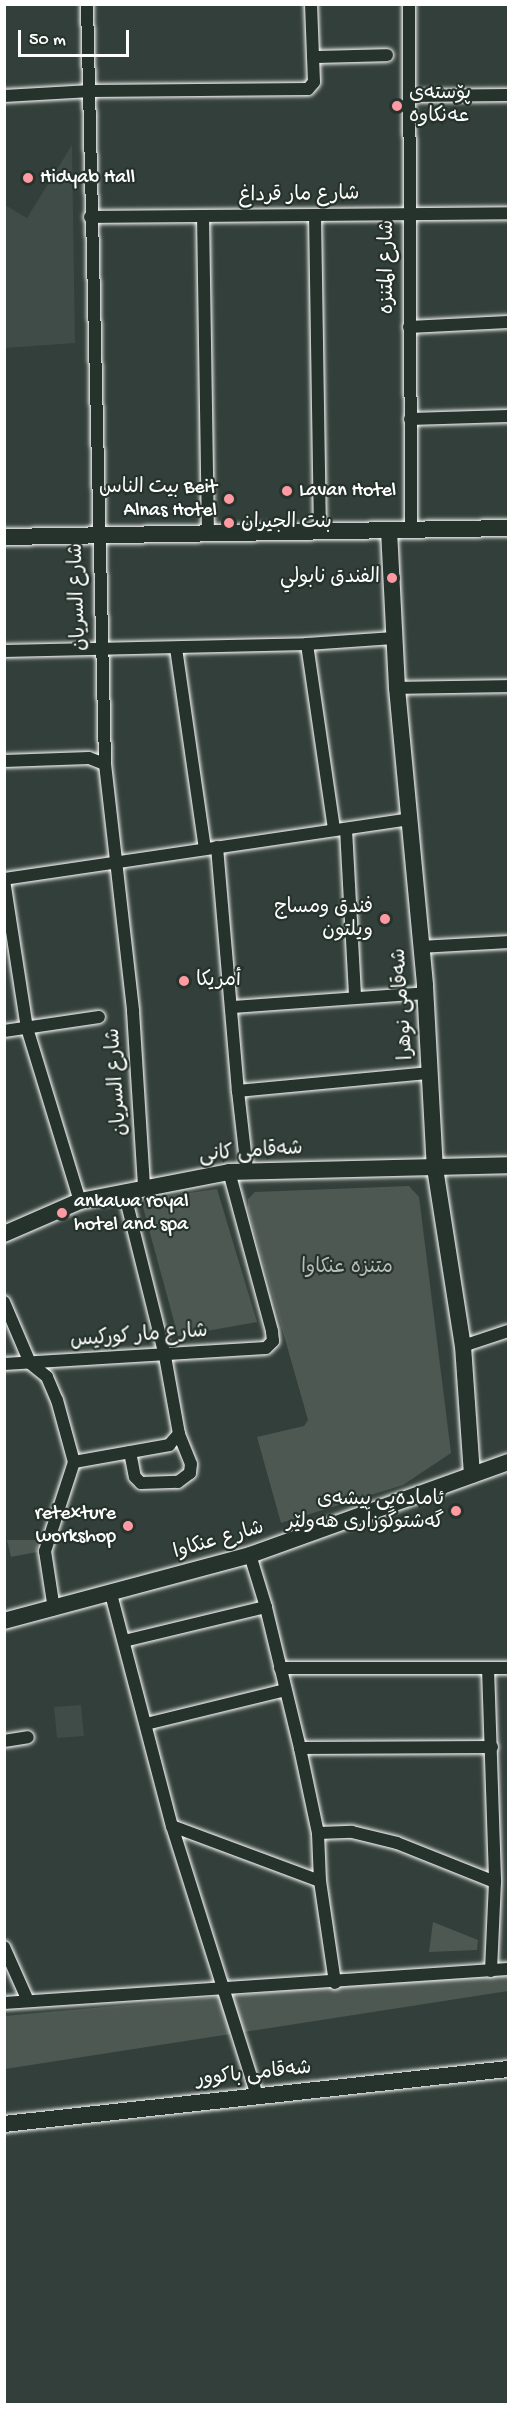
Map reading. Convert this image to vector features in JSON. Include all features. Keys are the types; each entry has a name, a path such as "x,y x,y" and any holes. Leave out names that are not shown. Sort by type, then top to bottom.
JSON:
{"street":[{"name":"شارع السريان","path":"87,4 91,91 90,217 97,535 105,764 133,1011 144,1186"},
{"path":"4,96 91,91 308,88 314,82 311,4"},
{"name":"شارع المتنزه","path":"409,4 411,529"},
{"path":"313,57 387,56"},
{"path":"409,96 508,95"},
{"name":"شارع مار قرداغ","path":"90,217 508,213"},
{"path":"315,215 320,531"},
{"path":"203,216 208,533"},
{"path":"409,327 508,322"},
{"path":"410,419 508,416"},
{"path":"4,537 508,528"},
{"name":"شەقامی نوهرا","path":"389,530 397,688 426,993 435,1168 463,1346 472,1475"},
{"path":"4,651 307,644 394,638"},
{"path":"307,644 340,829 355,996"},
{"path":"176,648 211,848 232,1007 247,1170"},
{"path":"397,688 508,686"},
{"path":"4,761 89,758 105,764"},
{"path":"80,1202 27,1028 4,880 411,819"},
{"path":"422,948 508,942"},
{"path":"232,1007 355,996 426,993"},
{"path":"4,1031 99,1017"},
{"path":"238,1091 429,1073"},
{"name":"شەقامی کانی","path":"4,1234 80,1202 144,1186 229,1172 508,1165"},
{"name":"شارع مار كوركيس","path":"4,1364 165,1356 266,1348 273,1341 229,1172"},
{"path":"124,1191 165,1356 179,1434 191,1464 190,1473 178,1482 141,1484 135,1478 130,1452"},
{"path":"4,1302 30,1363 47,1377 57,1400 74,1462 45,1551 54,1609"},
{"path":"463,1346 508,1331"},
{"path":"74,1462 170,1445 179,1434"},
{"name":"شارع عنكاوا","path":"4,1621 250,1555 508,1462"},
{"path":"250,1555 266,1607 318,1833 320,1881 335,1983"},
{"path":"111,1594 172,1826 226,1990 257,2096"},
{"path":"124,1641 266,1607"},
{"path":"280,1668 508,1668"},
{"path":"488,1668 495,1882 491,1971"},
{"path":"146,1724 285,1690"},
{"path":"4,1741 28,1737"},
{"path":"300,1748 492,1747"},
{"path":"172,1826 320,1881"},
{"path":"318,1833 352,1832 396,1844 495,1882"},
{"path":"4,1947 28,2001"},
{"path":"4,2003 335,1983 508,1969"},
{"name":"شەقامی باکوور","path":"4,2124 508,2069"}],"shaded area":[{"path":"72,145 75,343 5,348 5,205 27,218"},
{"path":"81,1705 84,1736 57,1738 54,1707"}],"green space":[{"name":"متنزه عنكاوا","path":"409,1186 419,1197 451,1453 403,1485 281,1523 257,1437 304,1426 308,1420 248,1209 248,1199 255,1192"},
{"path":"217,1189 257,1322 178,1336 141,1200"},
{"path":"7,1540 37,1540 37,1552 11,1557"},
{"path":"433,1922 478,1940 477,1950 429,1952"},
{"path":"508,1971 508,1991 5,2069 4,2016"}],"place":[{"name":"پۆسته‌ی عه‌نكاوه‌","path":"397,106"},
{"name":"Hidyab Hall","path":"28,178"},
{"name":"Lavan Hotel","path":"287,491"},
{"name":"بيت الناس Beit Alnas Hotel","path":"229,499"},
{"name":"بنت الجيران","path":"229,523"},
{"name":"الفندق نابولي","path":"392,578"},
{"name":"فندق ومساج ويلتون","path":"385,919"},
{"name":"أمريكا","path":"184,981"},
{"name":"ankawa royal hotel and spa","path":"62,1213"},
{"name":"ئاماده‌یی پیشه‌ی گه‌شتوگوزاری هه‌ولێر","path":"456,1511"},
{"name":"retexture workshop","path":"128,1526"}]}
